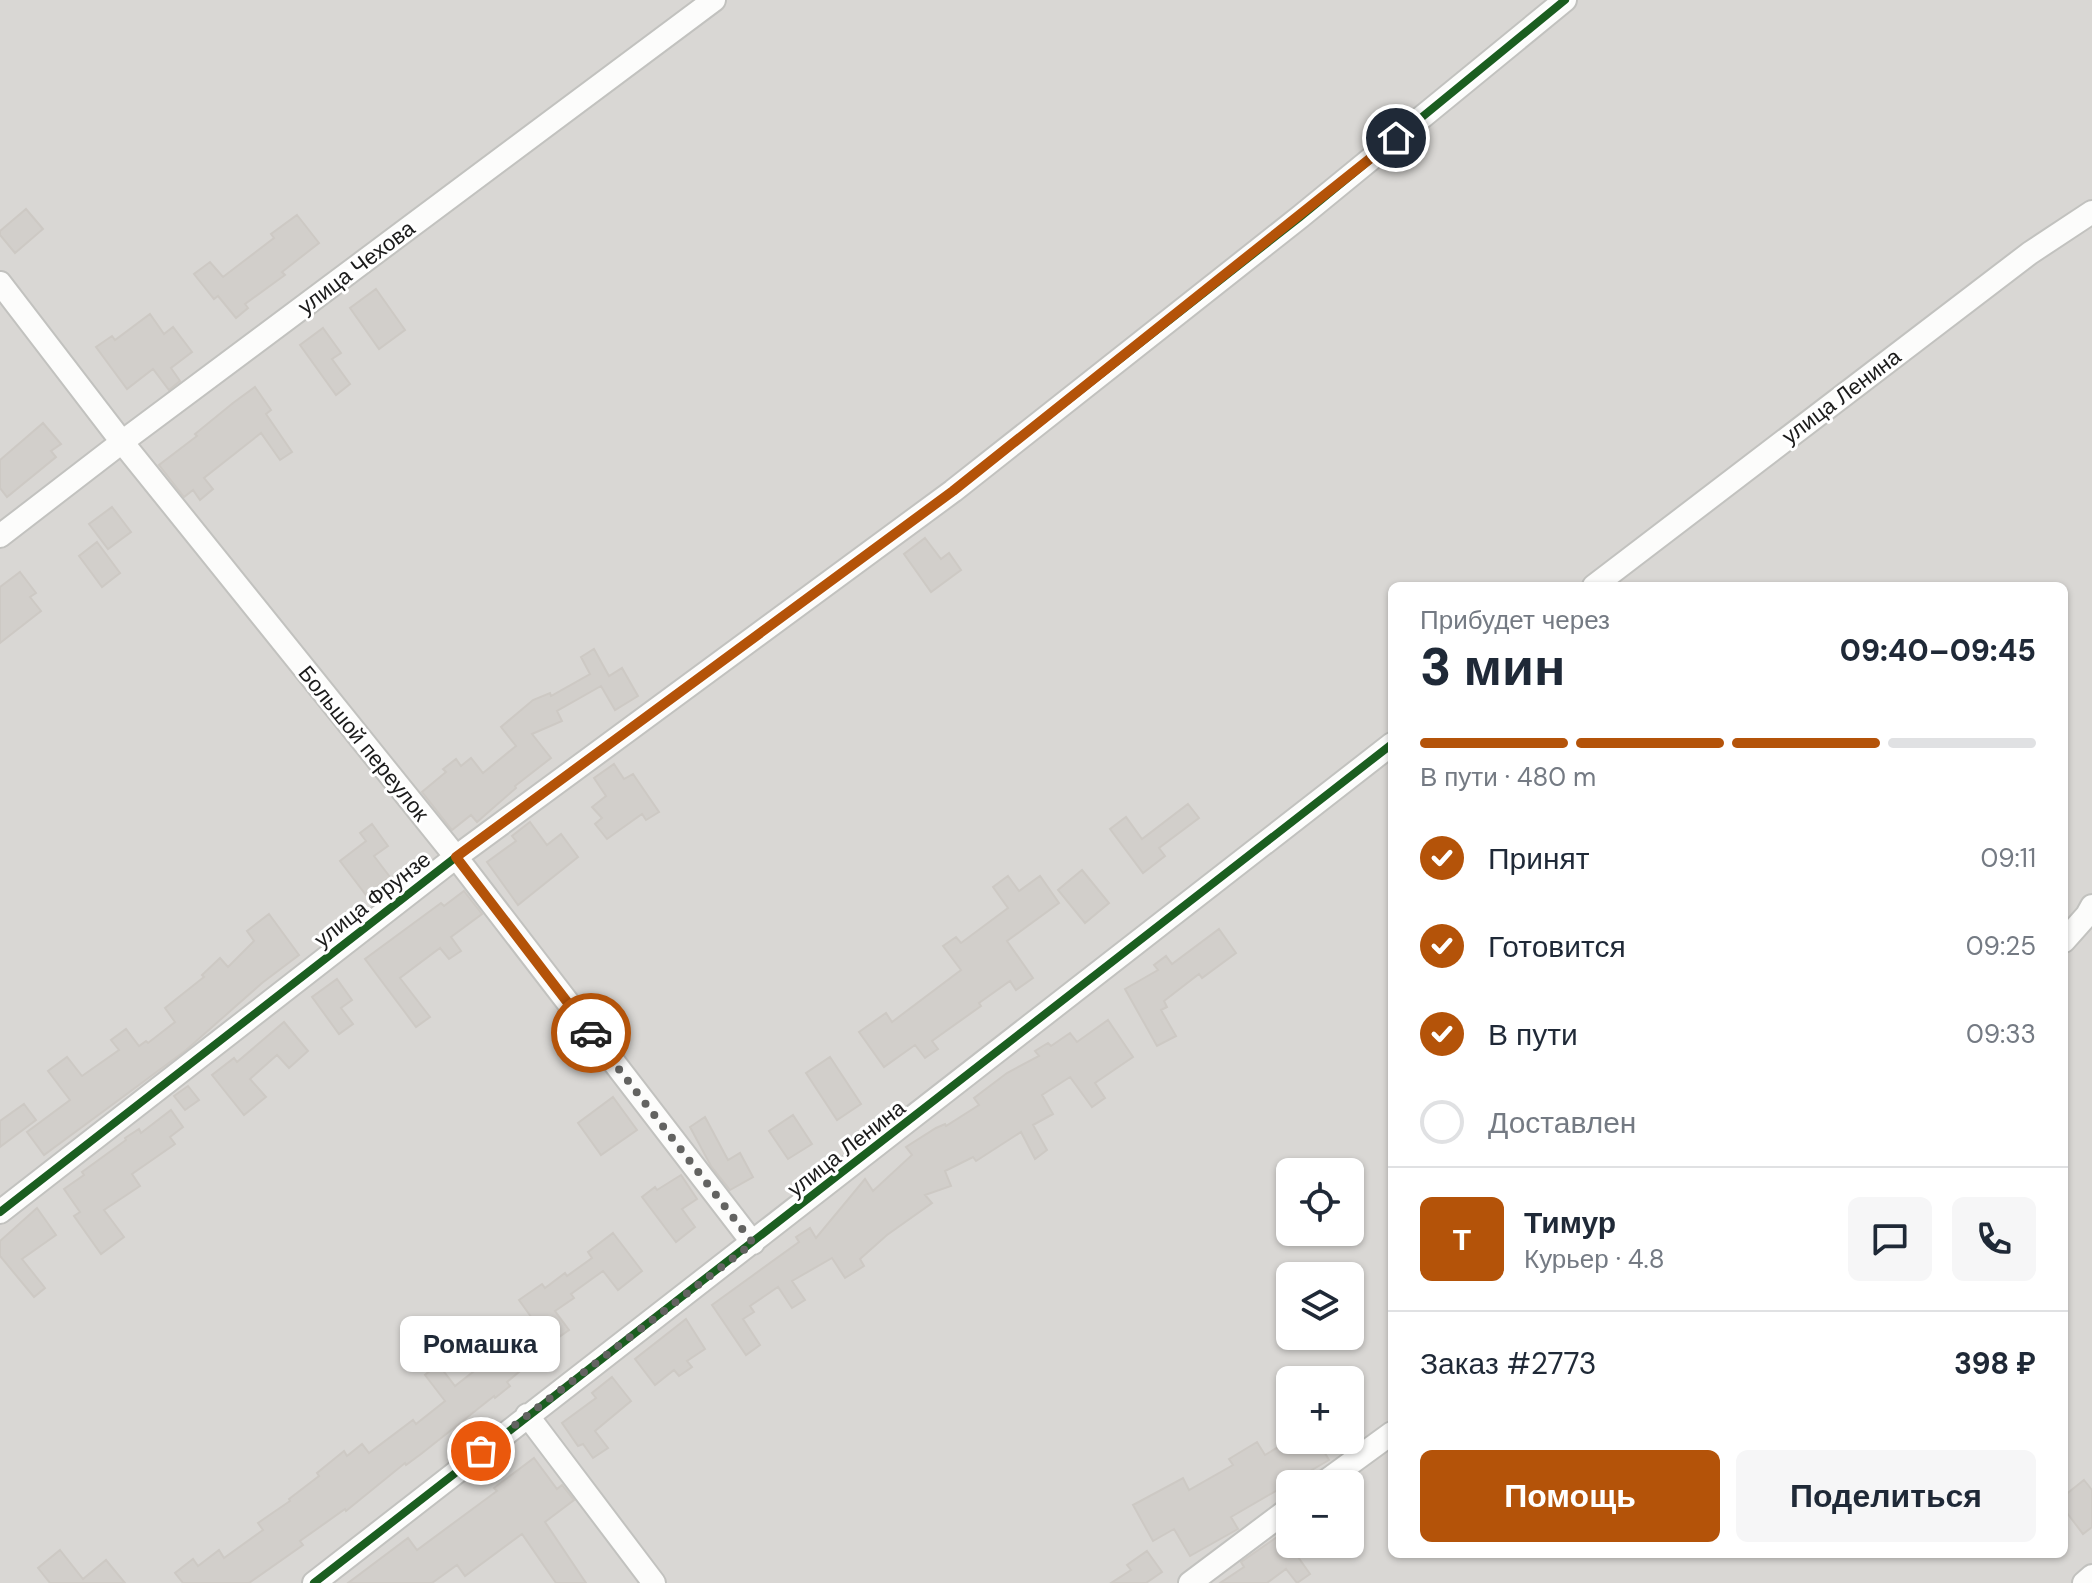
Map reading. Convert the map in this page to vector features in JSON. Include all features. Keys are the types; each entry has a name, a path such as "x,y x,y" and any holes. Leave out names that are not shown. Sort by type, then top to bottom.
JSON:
{"street":[{"name":"улица Чехова","path":"0,536 714,0"},
{"name":"улица Фрунзе","path":"0,1212 456,857 953,491 1300,217 1565,0"},
{"name":"улица Ленина","path":"1599,582 2030,253 2092,212"},
{"name":"Большой переулок","path":"0,283 122,442 456,857 753,1243"},
{"name":"улица Ленина","path":"319,1581 527,1415 753,1243 1388,747"},
{"path":"2068,936 2092,906"},
{"path":"527,1415 654,1583"},
{"path":"1341,1470 1388,1436"},
{"path":"1190,1583 1276,1518"},
{"path":"2084,1583 2092,1576"}],"shaded area":[{"path":"0,0 2092,0 2092,1583 0,1583"}],"building":[{"path":"26,209 43,229 15,253 0,231"},
{"path":"297,215 319,243 282,272 285,275 245,304 248,308 236,318 218,296 214,299 194,274 210,262 223,277 274,238 271,234"},
{"path":"376,289 405,330 379,349 350,308"},
{"path":"150,314 164,334 173,327 192,352 171,368 180,381 169,390 153,369 127,389 96,347 112,336 115,340"},
{"path":"323,328 341,353 332,359 350,384 336,395 300,345"},
{"path":"255,387 271,410 266,414 292,452 280,460 261,433 204,478 213,489 200,500 193,490 184,497 159,465"},
{"path":"43,423 61,444 51,451 56,457 7,497 0,488 0,460"},
{"path":"112,507 131,532 108,549 89,524"},
{"path":"925,538 941,559 949,553 961,570 931,592 904,554"},
{"path":"97,542 120,573 102,587 79,556"},
{"path":"20,572 36,593 30,597 41,611 0,643 0,587"},
{"path":"594,649 609,676 622,668 638,696 615,710 601,686 557,711 562,721 532,734 551,758 477,822 471,815 452,830 422,792 456,759 461,766 471,758 483,773 516,746 501,727 533,700 550,693 551,696 590,674 581,657"},
{"path":"614,764 624,779 633,774 659,812 646,820 642,814 607,839 595,824 602,818 592,807 606,796 594,778"},
{"path":"1188,804 1199,818 1159,848 1165,856 1143,873 1110,829 1126,817 1142,839"},
{"path":"530,822 547,845 561,834 578,857 518,905 487,862 516,841 512,836"},
{"path":"372,824 388,846 374,856 390,877 366,895 340,861 366,841 360,833"},
{"path":"1082,870 1109,903 1085,923 1058,890"},
{"path":"1008,876 1019,891 1040,876 1059,903 1007,941 1033,978 1016,990 1010,981 979,1003 981,1006 932,1041 938,1049 925,1058 915,1045 884,1067 859,1032 886,1013 892,1022 961,970 943,946 956,937 961,943 1008,908 993,887"},
{"path":"464,891 482,914 451,937 461,951 449,959 440,948 400,978 430,1017 416,1027 365,959 441,903 444,906"},
{"path":"269,914 299,955 262,983 185,1051 44,1155 27,1132 70,1100 48,1071 67,1057 82,1076 119,1050 111,1040 126,1029 139,1046 146,1041 148,1043 175,1022 165,1008 204,977 202,975 220,958 228,967 254,941 247,931"},
{"path":"1219,929 1236,953 1202,978 1199,974 1164,1001 1167,1007 1161,1010 1176,1036 1157,1046 1125,989 1158,970 1154,965 1166,956 1172,964"},
{"path":"337,979 352,1000 341,1008 353,1024 339,1034 312,997"},
{"path":"1108,1020 1133,1057 1095,1083 1105,1098 1092,1107 1070,1077 1042,1095 1053,1114 1033,1125 1047,1150 1035,1159 1021,1132 976,1161 973,1157 945,1171 951,1186 925,1195 932,1203 860,1259 864,1266 845,1278 832,1258 792,1281 805,1300 792,1308 778,1287 750,1306 754,1312 743,1319 760,1345 746,1355 712,1305 799,1242 796,1237 810,1228 816,1238 865,1179 873,1191 912,1155 906,1147 979,1105 974,1098 1007,1073 1039,1056 1035,1051 1048,1043 1051,1046 1070,1033 1077,1042"},
{"path":"284,1022 308,1051 289,1068 277,1055 250,1079 266,1097 244,1115 212,1075 234,1058 237,1062"},
{"path":"830,1057 861,1104 837,1120 806,1073"},
{"path":"188,1086 199,1100 185,1110 174,1096"},
{"path":"613,1097 637,1130 601,1155 578,1123"},
{"path":"24,1104 36,1120 0,1147 0,1121"},
{"path":"171,1110 183,1127 170,1137 175,1144 132,1174 140,1186 104,1210 124,1237 101,1254 74,1216 80,1212 64,1189 125,1138 139,1129 141,1133"},
{"path":"793,1115 812,1144 788,1159 769,1131"},
{"path":"705,1117 728,1160 740,1153 753,1177 730,1190 711,1166 690,1127"},
{"path":"681,1175 697,1199 682,1209 695,1227 676,1242 642,1197"},
{"path":"37,1208 56,1235 22,1259 45,1288 34,1297 0,1256 0,1241"},
{"path":"613,1233 642,1271 618,1290 603,1271 571,1294 574,1298 555,1311 569,1330 541,1350 543,1352 507,1382 510,1386 495,1398 405,1463 346,1511 300,1541 303,1545 249,1583 183,1583 175,1573 193,1559 198,1566 219,1550 224,1558 263,1530 258,1523 290,1501 344,1451 347,1456 362,1444 369,1453 413,1420 416,1424 445,1401 425,1375 438,1364 455,1386 501,1350 484,1330 496,1320 512,1340 534,1321 519,1300 542,1284 545,1288 565,1273 567,1276 592,1258 588,1252"},
{"path":"686,1319 705,1349 687,1361 692,1367 679,1376 674,1370 655,1385 635,1359"},
{"path":"612,1377 631,1401 595,1431 608,1448 593,1458 583,1444 578,1446 562,1423 596,1398 592,1393"},
{"path":"1257,1442 1265,1455 1276,1448 1276,1454 1325,1454 1329,1460 1312,1470 1276,1470 1276,1491 1231,1517 1238,1529 1190,1556 1174,1529 1153,1541 1133,1505 1183,1478 1189,1490 1233,1465 1229,1459"},
{"path":"534,1458 557,1489 562,1485 574,1500 545,1522 586,1583 556,1583 522,1534 465,1576 457,1565 432,1583 348,1583 408,1538 417,1550 497,1491 494,1488"},
{"path":"2084,1480 2092,1490 2092,1527 2083,1534 2068,1514 2068,1493"},
{"path":"1276,1538 1276,1558 1299,1558 1310,1574 1297,1583 1286,1569 1267,1583 1220,1583 1244,1567 1241,1562"},
{"path":"60,1550 83,1579 106,1560 125,1583 50,1583 38,1568"},
{"path":"1147,1551 1162,1572 1146,1583 1111,1583 1131,1570 1127,1565"}],"cycle path":[{"path":"0,1212 456,857 953,491 1300,217 1565,0"},
{"path":"314,1583 1388,747"}],"way so far":[{"path":"481,1451 753,1243 591,1033"}],"place":[{"name":"Ромашка","path":"481,1451"}],"route":[{"path":"591,1033 456,857 953,491 1396,138"}]}
